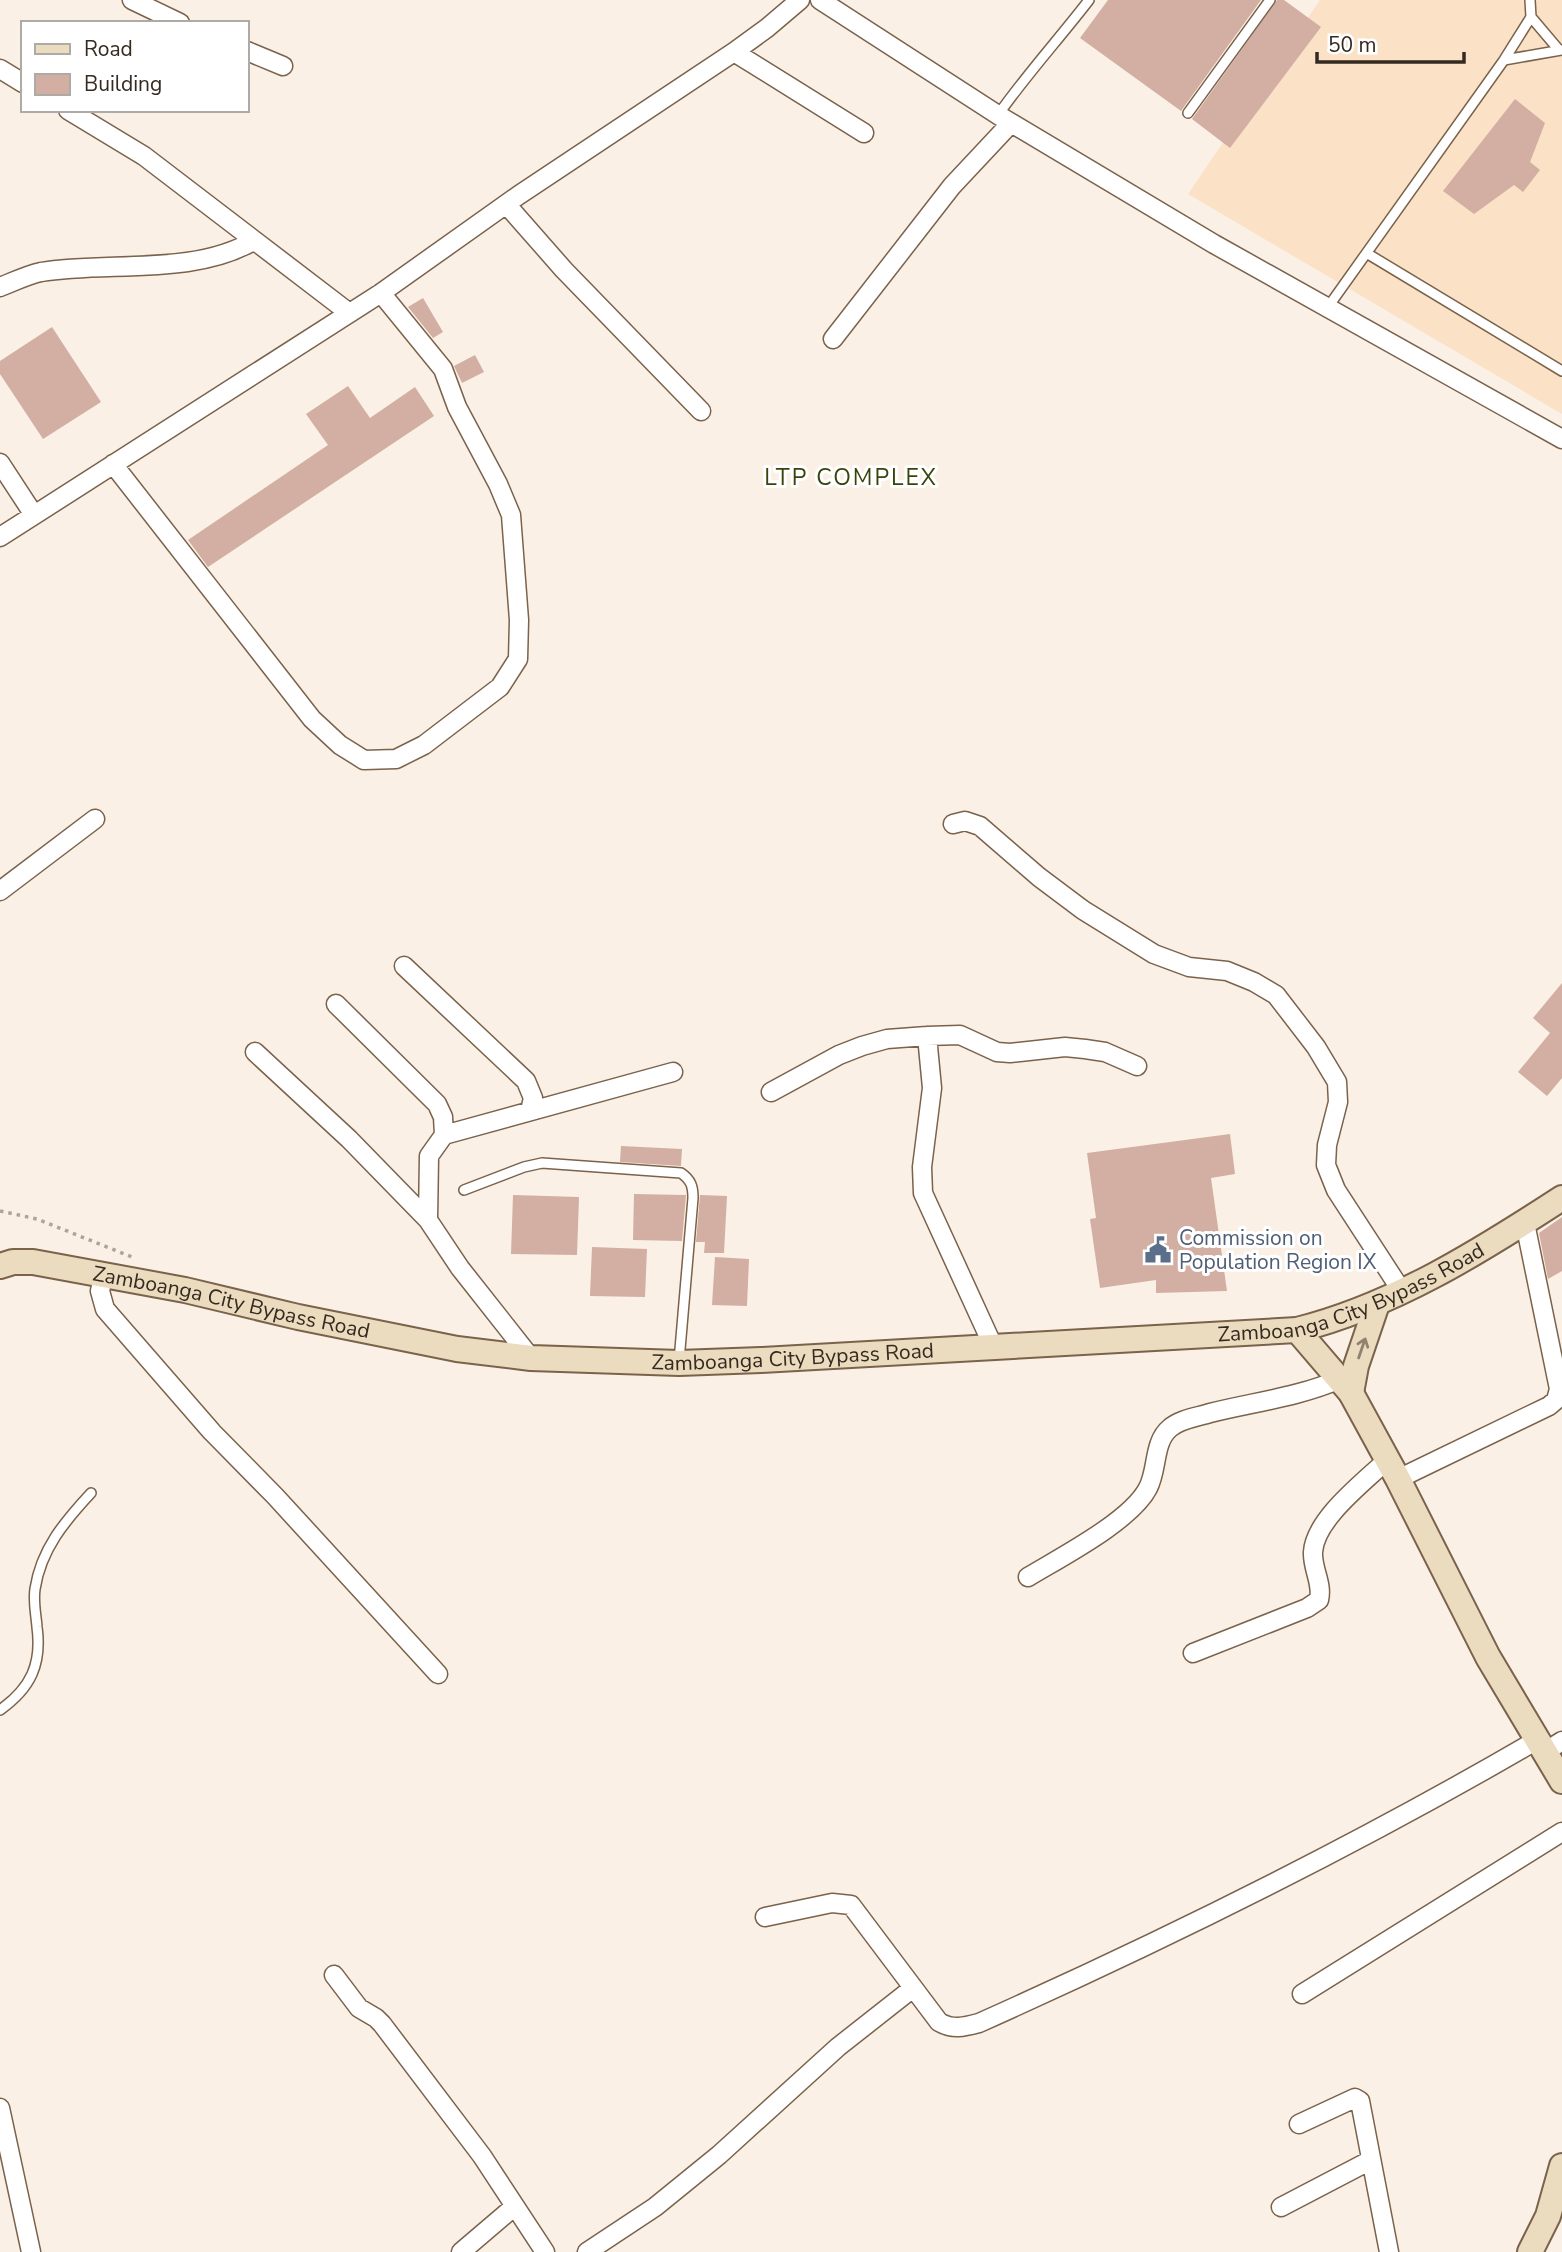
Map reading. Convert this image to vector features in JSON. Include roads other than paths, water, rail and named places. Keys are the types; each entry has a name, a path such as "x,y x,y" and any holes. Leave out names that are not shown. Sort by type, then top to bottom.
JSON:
{"main road":[{"name":"Zamboanga City Bypass Road","path":"0,1266 13,1262 33,1262 185,1290 298,1317 457,1349 531,1358 679,1363 1297,1330 1323,1324 1403,1293 1525,1223 1562,1198"},
{"path":"1346,1386 1356,1366 1377,1304"},
{"path":"1297,1330 1346,1386 1393,1470 1488,1657 1547,1745 1562,1781"},
{"path":"1530,2252 1548,2216 1560,2181"}],"street":[{"path":"132,0 176,21"},
{"path":"0,537 381,293 506,204 767,28 800,0"},
{"path":"820,0 1004,119 1214,244 1562,439"},
{"path":"248,51 283,65"},
{"path":"734,51 864,133"},
{"path":"0,69 21,82"},
{"path":"71,112 144,156 348,312"},
{"path":"833,339 1004,119"},
{"path":"506,204 564,270 701,411"},
{"path":"0,287 47,272 212,258 240,249 253,241"},
{"path":"113,464 312,719 340,745 364,760 396,759 424,745 500,687 518,659 516,553 511,515 498,484 457,407 443,369 381,293"},
{"path":"0,463 34,515"},
{"path":"0,498 19,494"},
{"path":"0,891 95,818"},
{"path":"953,824 965,821 980,826 1039,877 1083,910 1154,954 1189,967 1227,971 1276,995 1316,1047 1337,1082 1338,1102 1327,1145 1326,1165 1336,1190 1403,1293"},
{"path":"404,967 526,1081 533,1098 530,1111"},
{"path":"337,1004 437,1104 443,1116 444,1135 429,1156 428,1220"},
{"path":"771,1091 839,1055 862,1046 887,1039 927,1036 961,1035 997,1052 1065,1047 1085,1049 1105,1052 1136,1066"},
{"path":"927,1036 932,1088 922,1167 923,1192 994,1348"},
{"path":"255,1052 349,1139 428,1220 460,1268 531,1358"},
{"path":"444,1135 673,1072"},
{"path":"1193,1653 1307,1608 1319,1600 1321,1589 1314,1563 1315,1537 1332,1514 1393,1470 1549,1406 1556,1400 1559,1389 1525,1223"},
{"path":"103,1277 100,1298 104,1309 212,1432 275,1496 438,1674"},
{"path":"1028,1577 1070,1552 1130,1510 1148,1488 1161,1439 1171,1426 1189,1419 1319,1388 1346,1386"},
{"path":"765,1917 832,1903 851,1905 939,2022 949,2028 964,2027 979,2023 1129,1956 1547,1745"},
{"path":"1302,1994 1562,1832"},
{"path":"334,1975 359,2008 382,2024 451,2113 545,2252"},
{"path":"587,2252 655,2207 719,2155 838,2047 913,1988"},
{"path":"1299,2124 1355,2098 1359,2099 1389,2252"},
{"path":"0,2108 32,2252"},
{"path":"1281,2207 1371,2160"},
{"path":"461,2252 515,2206"}],"lane":[{"path":"1004,119 1021,82 1089,0"},
{"path":"1188,113 1270,0"},
{"path":"1328,307 1503,60 1531,17 1530,0"},
{"path":"1531,17 1561,50"},
{"path":"1503,60 1561,50"},
{"path":"1368,254 1562,370"},
{"path":"464,1190 524,1167 542,1163 681,1174 687,1177 692,1182 693,1198 679,1363"},
{"path":"0,1710 16,1699 32,1675 40,1652 33,1601 42,1562 51,1541 92,1493"}],"place":[{"name":"Commission on Population Region IX","path":"1158,1250"}],"district":[{"name":"LTP COMPLEX","path":"851,477"}]}
